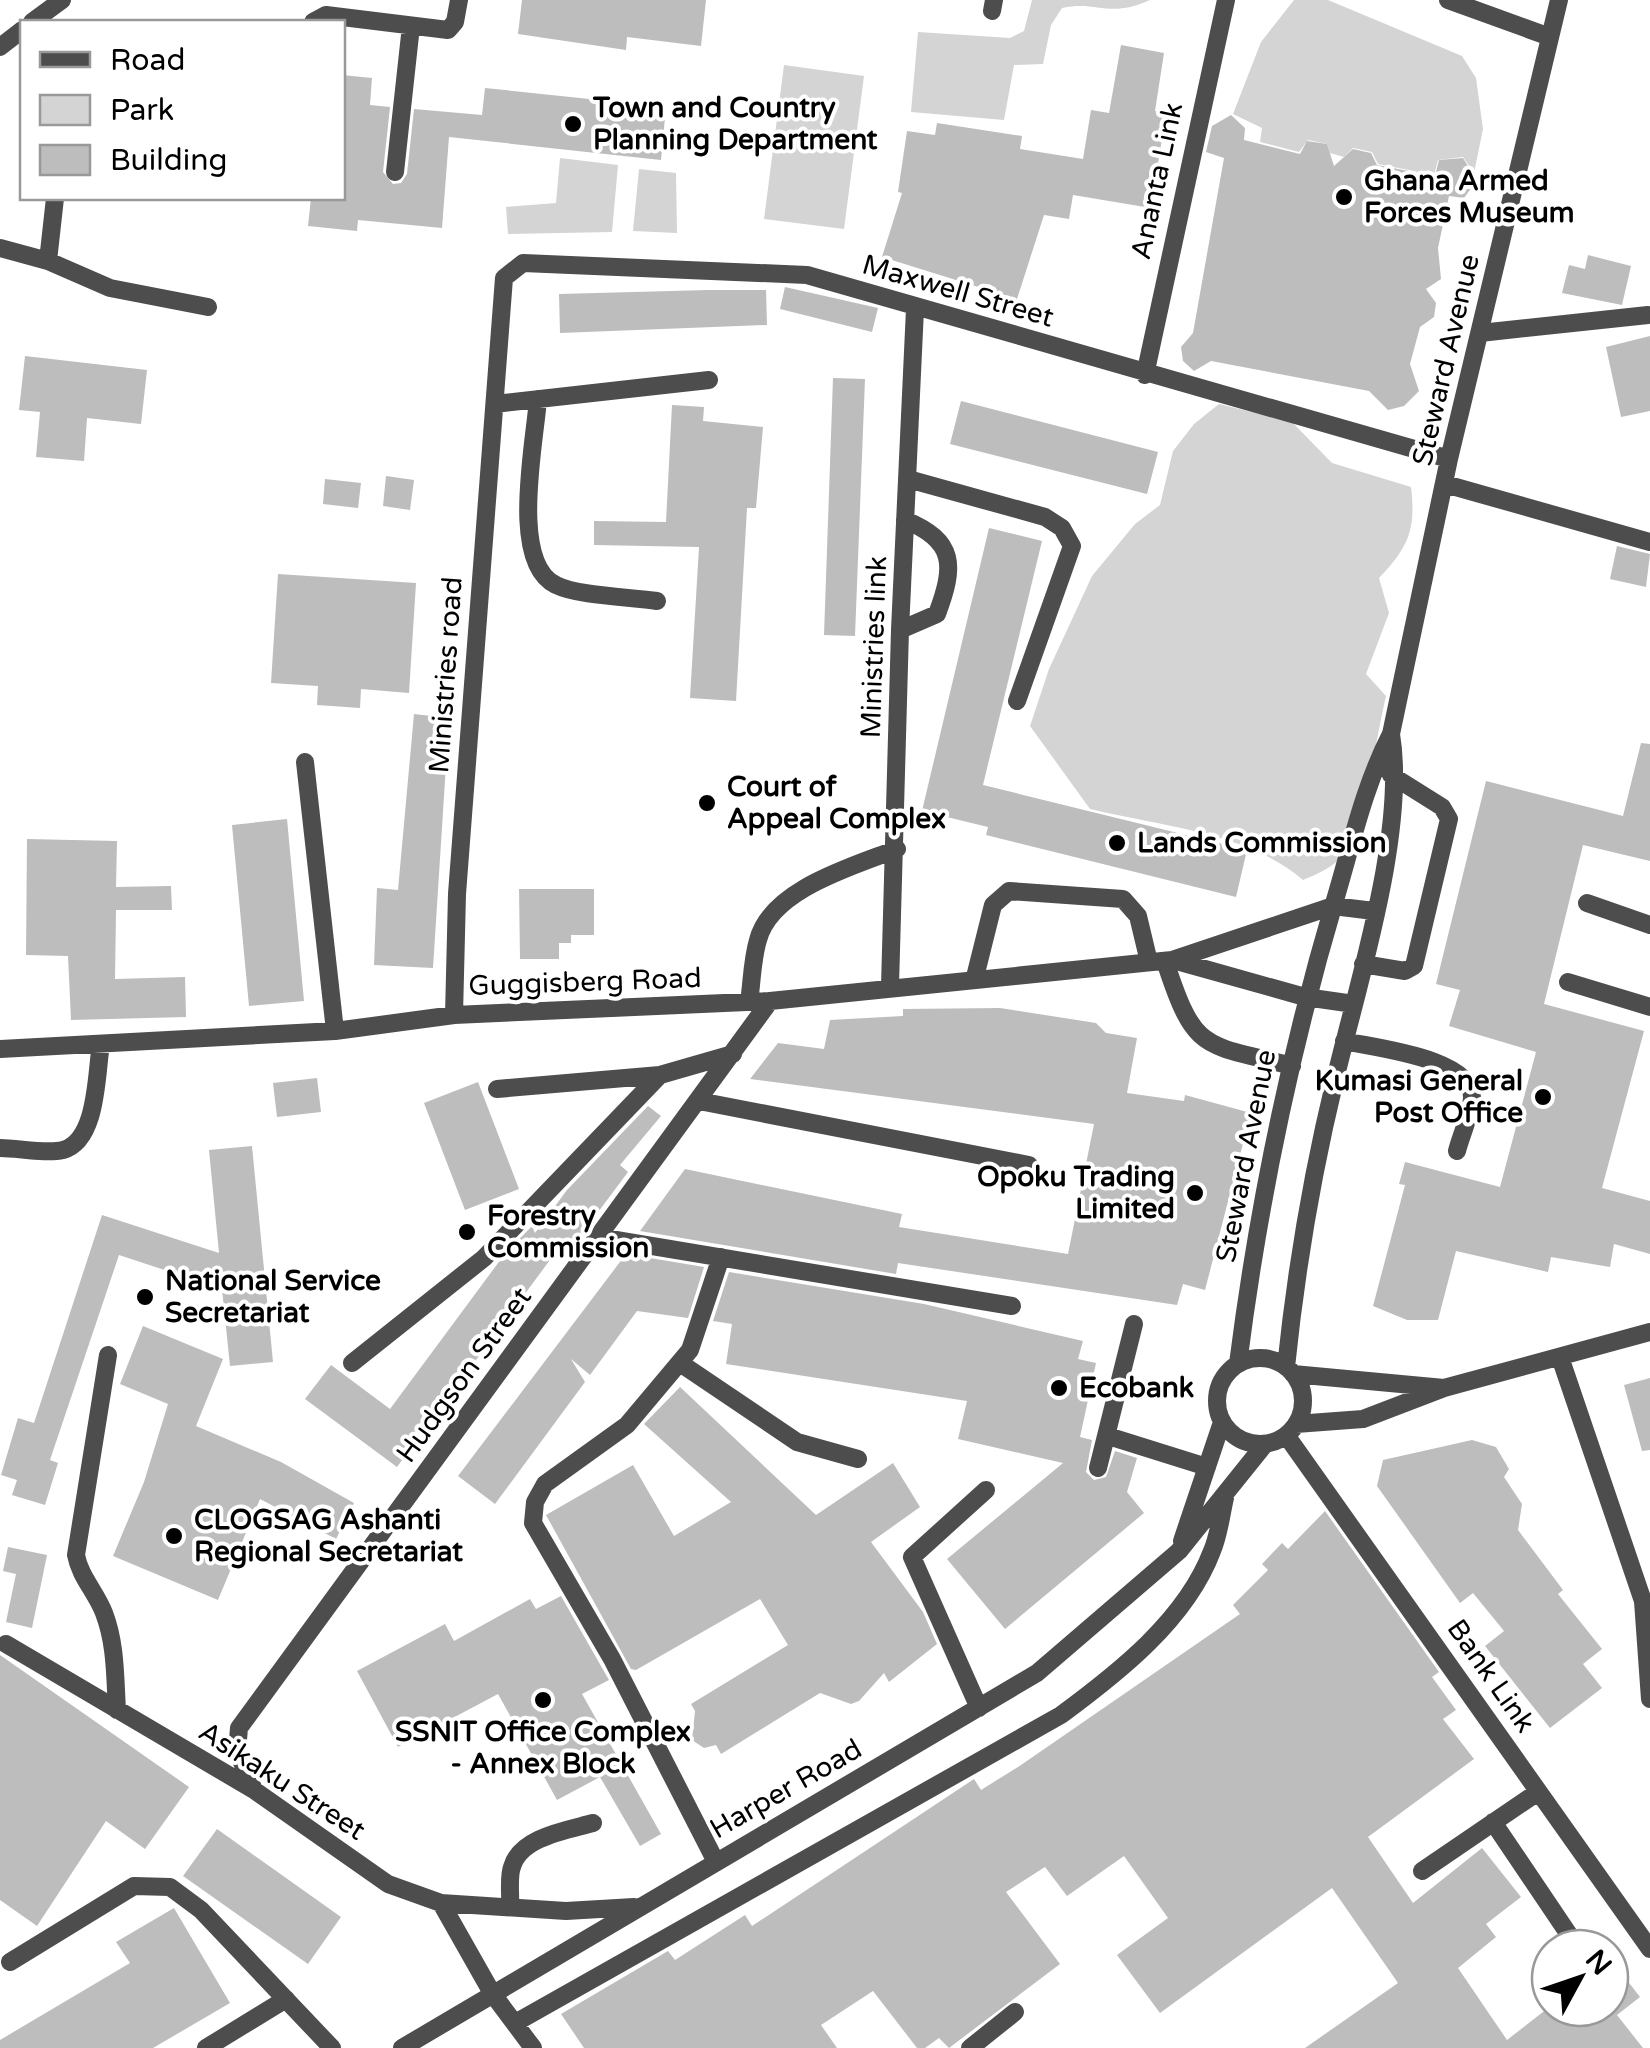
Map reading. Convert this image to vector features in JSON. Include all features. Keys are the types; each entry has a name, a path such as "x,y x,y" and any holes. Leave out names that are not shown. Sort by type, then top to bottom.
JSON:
{"street":[{"path":"317,20 326,15 448,30 456,22 459,0"},
{"name":"Ananta Link","path":"1145,374 1226,0"},
{"path":"1448,0 1550,37"},
{"name":"Steward Avenue","path":"1238,1364 1255,1232 1305,997 1372,771 1391,734 1449,459 1559,0"},
{"path":"36,20 60,9"},
{"path":"395,172 411,26"},
{"path":"0,47 20,32"},
{"path":"48,261 55,200"},
{"path":"0,248 48,261 110,288 208,307"},
{"name":"Maxwell Street","path":"499,339 504,278 523,263 807,275 1449,459"},
{"name":"Ministries link","path":"890,986 897,849 900,630 915,309"},
{"path":"1480,333 1648,315"},
{"name":"Ministries road","path":"454,1015 457,894 499,339"},
{"path":"494,404 709,380"},
{"path":"538,399 529,552 541,572 556,586 657,602"},
{"path":"908,479 1045,517 1062,528 1072,546 1017,701"},
{"path":"1445,484 1650,542"},
{"path":"900,630 937,614 947,589 948,552 934,532 906,520"},
{"name":"Steward Avenue","path":"1290,1370 1298,1254 1363,964 1398,776 1391,734"},
{"path":"305,762 335,1030"},
{"path":"1363,964 1405,971 1414,966 1449,818 1442,807 1398,776 1372,771"},
{"path":"749,1002 758,936 777,910 812,883 897,849"},
{"path":"975,977 993,905 1009,891 1122,899 1138,916 1162,961 1193,1033 1218,1047 1292,1066"},
{"path":"1586,903 1650,924"},
{"name":"Guggisberg Road","path":"0,1049 335,1030 454,1015 770,1001 975,977 1162,961 1333,906 1374,911"},
{"name":"Guggisberg Road","path":"1162,961 1305,997 1354,1004"},
{"path":"1568,982 1650,1007"},
{"name":"Hudgson Street","path":"254,1790 237,1751 240,1728 770,1001"},
{"path":"1344,1040 1452,1067 1467,1078 1472,1097 1457,1151"},
{"path":"0,1148 63,1150 80,1138 90,1113 101,1044"},
{"path":"497,1089 660,1075 733,1054"},
{"path":"352,1363 484,1258 660,1075"},
{"path":"699,1101 1029,1165"},
{"path":"598,1237 1012,1306"},
{"path":"716,1862 612,1659 534,1522 535,1502 546,1484 627,1426 690,1350 722,1257"},
{"path":"1098,1468 1134,1324"},
{"path":"1444,1388 1290,1370 1262,1358 1238,1364 1220,1384 1218,1410 1222,1422 1248,1442 1264,1444 1292,1430 1363,1419 1444,1388 1650,1332"},
{"path":"108,1356 76,1554 79,1570 104,1612 112,1643 118,1710"},
{"path":"1560,1356 1647,1600 1650,1699"},
{"path":"680,1363 797,1442 858,1458"},
{"path":"1290,1370 1301,1390 1292,1430"},
{"path":"1178,1551 1222,1422"},
{"name":"Bank Link","path":"1292,1430 1538,1792 1650,1948"},
{"path":"1108,1436 1207,1467"},
{"name":"Harper Road","path":"402,2048 1037,1673 1178,1551 1264,1444"},
{"path":"979,1708 912,1557 986,1490"},
{"path":"515,2023 1062,1716 1142,1650 1188,1593 1212,1552 1226,1493"},
{"name":"Asikaku Street","path":"6,1644 254,1790 388,1884 441,1902 482,1909 640,1906"},
{"path":"1422,1871 1538,1792"},
{"path":"1493,1822 1565,1928"},
{"path":"510,1907 512,1866 522,1851 544,1837 593,1823"},
{"path":"10,1962 134,1886 170,1887 201,1910 332,2048"},
{"path":"441,1902 492,1993 533,2048"},
{"path":"206,2048 286,1998"},
{"path":"970,2048 1016,2012"}],"green space":[{"path":"1032,0 1150,0 1113,9 1062,8 1051,25 1043,64 1014,65 1004,120 911,112 918,32 1010,38 1024,31"},
{"path":"1294,0 1328,0 1462,56 1476,78 1483,129 1474,173 1463,157 1438,160 1434,175 1378,164 1372,152 1353,148 1344,157 1330,153 1327,144 1308,140 1299,152 1260,142 1262,128 1233,114 1261,42"},
{"path":"784,65 864,76 844,229 764,219"},
{"path":"560,158 618,165 612,232 508,234 506,207 556,203"},
{"path":"639,169 676,173 677,233 633,231"},
{"path":"1219,404 1292,422 1332,463 1411,487 1408,537 1379,578 1389,613 1366,674 1386,696 1360,814 1339,860 1303,880 1281,864 1230,841 1090,809 1030,726 1049,669 1092,576 1135,524 1160,505 1173,451 1194,424"}],"building":[{"path":"522,0 706,0 701,46 627,37 626,50 518,34"},
{"path":"1121,45 1164,53 1155,111 1166,113 1151,208 1073,195 1069,219 1044,215 1017,299 882,257 902,193 898,192 907,131 935,135 937,123 1022,136 1020,149 1083,159 1091,110 1109,113"},
{"path":"345,75 372,78 370,105 390,107 383,172 393,184 401,183 407,174 414,109 482,115 485,88 666,107 661,160 449,137 442,228 358,220 357,231 308,226 311,200 345,200"},
{"path":"1231,115 1245,128 1244,140 1300,154 1307,141 1327,144 1334,166 1353,149 1371,153 1377,165 1435,176 1439,160 1463,158 1477,180 1464,198 1449,196 1438,248 1441,279 1426,289 1436,303 1434,317 1420,327 1410,364 1419,391 1404,406 1388,410 1369,391 1211,361 1194,371 1183,361 1181,347 1193,333 1224,158 1206,152 1212,126"},
{"path":"1588,255 1631,266 1622,305 1562,293 1569,265 1585,269"},
{"path":"785,287 878,308 872,332 780,309"},
{"path":"766,290 767,325 560,333 559,294"},
{"path":"1650,336 1650,411 1621,417 1606,347"},
{"path":"25,356 147,370 141,424 87,418 84,461 36,457 40,412 19,410"},
{"path":"833,378 865,379 855,636 824,635"},
{"path":"961,401 1158,452 1147,494 950,444"},
{"path":"672,405 704,407 703,421 763,427 756,508 747,508 736,701 690,698 699,547 594,545 594,521 666,522"},
{"path":"386,476 414,480 410,510 383,506"},
{"path":"325,479 361,483 358,508 323,504"},
{"path":"989,528 1042,541 983,785 1247,850 1236,897 986,835 988,827 922,811"},
{"path":"1617,546 1650,554 1646,587 1610,579"},
{"path":"278,574 416,583 409,693 361,689 360,708 317,705 318,686 271,683"},
{"path":"414,714 449,718 433,968 374,965 377,888 398,890"},
{"path":"1641,743 1650,744 1650,861 1583,845 1544,1004 1644,1031 1602,1188 1650,1201 1650,1254 1614,1244 1610,1267 1551,1257 1548,1272 1456,1251 1438,1320 1407,1320 1373,1306 1405,1185 1399,1184 1405,1162 1500,1187 1536,1052 1449,1026 1460,990 1436,984 1486,781 1623,816"},
{"path":"287,819 304,1001 249,1006 232,825"},
{"path":"27,839 117,841 116,887 171,886 172,910 116,910 115,979 185,977 186,1017 71,1020 68,956 26,955"},
{"path":"519,889 594,889 594,935 571,935 571,943 559,943 559,959 520,959"},
{"path":"1000,1008 1096,1023 1106,1033 1137,1038 1127,1093 1184,1101 1185,1095 1251,1113 1205,1290 1183,1284 1177,1305 898,1263 896,1274 640,1231 685,1169 902,1214 899,1227 1068,1254 1094,1124 750,1079 778,1043 824,1049 830,1020 903,1016 903,1009"},
{"path":"317,1078 321,1112 277,1117 273,1083"},
{"path":"478,1082 519,1189 465,1210 424,1103"},
{"path":"648,1106 661,1116 620,1165 628,1172 569,1251 561,1245 397,1467 305,1399 331,1365 390,1409 504,1255 532,1226 535,1233 567,1190"},
{"path":"252,1146 273,1362 230,1366 222,1289 119,1255 50,1460 58,1463 45,1505 12,1495 17,1480 1,1475 18,1418 34,1423 102,1215 219,1253 209,1150"},
{"path":"626,1254 704,1267 688,1318 637,1311 590,1375 571,1359 585,1382 495,1504 458,1476"},
{"path":"729,1272 924,1304 1083,1341 1078,1359 1096,1363 1080,1437 1092,1440 1086,1472 1094,1480 1106,1477 1115,1451 1137,1458 1127,1492 1144,1513 1005,1629 947,1559 1063,1463 958,1439 967,1401 726,1364 732,1324 713,1321"},
{"path":"143,1326 223,1359 196,1426 281,1462 354,1503 336,1539 260,1499 218,1600 113,1556 144,1482 168,1404 120,1384"},
{"path":"1650,1378 1650,1450 1642,1451 1624,1385"},
{"path":"680,1387 816,1515 893,1463 920,1507 871,1542 923,1612 937,1644 889,1682 884,1673 859,1701 851,1704 820,1693 721,1754 716,1745 704,1748 692,1740 695,1711 691,1704 788,1645 760,1599 636,1670 631,1669 546,1515 633,1465 674,1536 731,1502 644,1424"},
{"path":"1472,1440 1496,1447 1509,1469 1504,1477 1522,1504 1518,1530 1563,1590 1558,1594 1602,1649 1583,1664 1602,1688 1550,1728 1485,1646 1504,1631 1473,1593 1460,1603 1377,1486 1383,1460"},
{"path":"1325,1511 1439,1672 1432,1677 1456,1710 1443,1719 1474,1759 1368,1837 1413,1903 1482,1848 1521,1897 1486,1924 1496,1937 1458,1968 1507,2040 1530,2022 1530,2028 1627,2028 1643,2048 1305,2048 1398,1983 1332,1888 1160,2013 1117,1955 1168,1918 1124,1856 1067,1896 1045,1867 1006,1892 1060,1964 949,2048 939,2038 925,2048 917,2048 873,1991 821,2025 837,2048 584,2048 561,2014 668,1951 675,1960 745,1915 752,1926 974,1779 981,1790 1021,1765 1240,1614 1233,1605 1268,1570 1262,1564 1282,1543 1288,1549"},
{"path":"8,1547 47,1555 32,1628 6,1622 16,1574 3,1571"},
{"path":"561,1596 609,1680 582,1694 661,1834 640,1846 600,1777 557,1800 498,1694 398,1747 357,1671 445,1624 454,1641 530,1599 536,1609"},
{"path":"0,1655 189,1787 145,1849 106,1821 37,1926 0,1900"},
{"path":"217,1829 341,1917 308,1964 183,1876"},
{"path":"174,1908 230,2003 153,2048 0,2048 0,2040 130,1963 116,1942"},
{"path":"1630,1984 1640,1997 1630,2005"}],"place":[{"name":"Town and Country Planning Department","path":"573,124"},
{"name":"Ghana Armed Forces Museum","path":"1344,197"},
{"name":"Court of Appeal Complex","path":"707,803"},
{"name":"Lands Commission","path":"1117,843"},
{"name":"Kumasi General Post Office","path":"1543,1097"},
{"name":"Opoku Trading Limited","path":"1195,1193"},
{"name":"Forestry Commission","path":"467,1232"},
{"name":"National Service Secretariat","path":"145,1297"},
{"name":"Ecobank","path":"1059,1388"},
{"name":"CLOGSAG Ashanti Regional Secretariat","path":"174,1536"},
{"name":"SSNIT Office Complex - Annex Block","path":"543,1700"}]}
